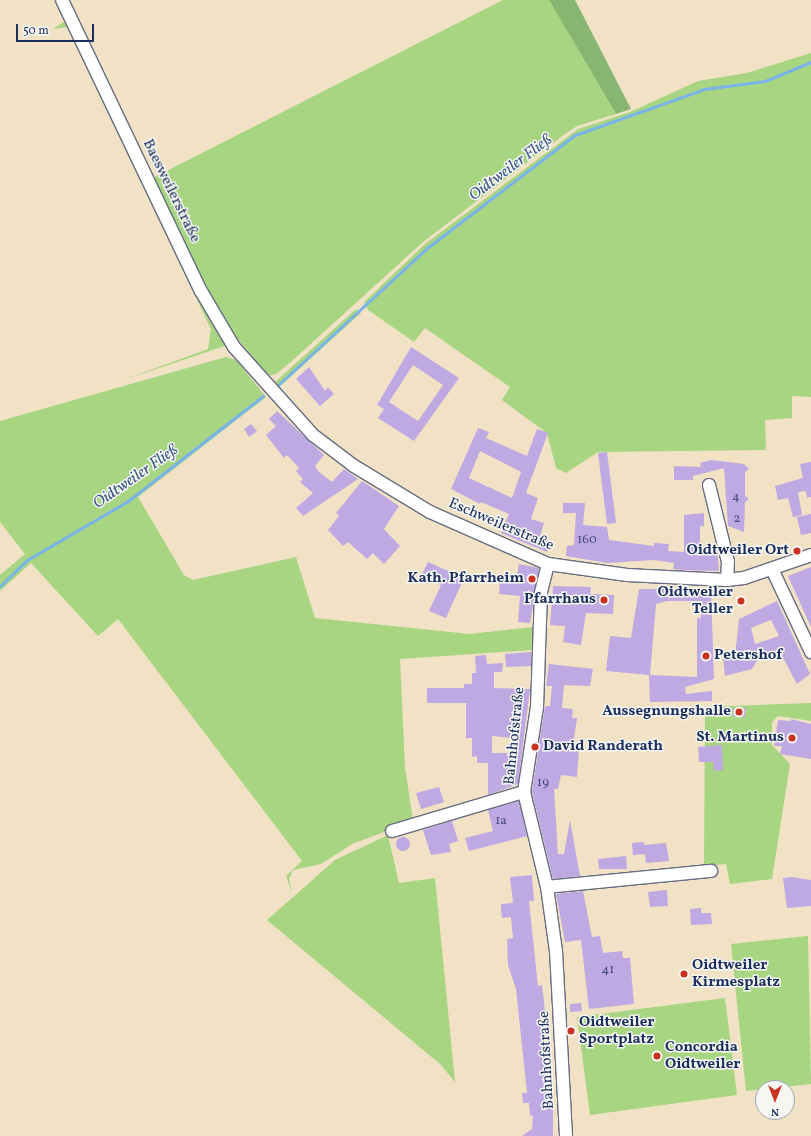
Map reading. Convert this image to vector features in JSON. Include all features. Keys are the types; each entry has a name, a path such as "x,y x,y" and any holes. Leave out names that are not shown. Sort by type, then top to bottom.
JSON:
{"street":[{"name":"Baesweilerstraße","path":"62,0 201,291 234,347 267,386"},
{"name":"Eschweilerstraße","path":"267,386 313,435 385,487 430,512 548,564 627,575 727,580 772,569 811,555"},
{"path":"709,485 728,562 727,580"},
{"name":"Bahnhofstraße","path":"548,564 542,593 537,708 524,792 547,886 556,951 566,1136"},
{"path":"772,569 811,652"},
{"path":"392,831 524,792"},
{"path":"547,886 711,871"}],"green space":[{"path":"503,0 549,0 616,114 577,126 565,134 423,242 293,360 276,374 268,376 228,327 203,286 151,179"},
{"path":"549,0 575,0 631,109 616,114"},
{"path":"65,21 228,345 123,380 208,349 211,329 67,27 53,29 0,64"},
{"path":"811,53 811,397 792,396 792,418 765,420 766,450 598,452 566,473 556,468 547,433 502,400 510,387 425,328 414,342 368,310 364,302 425,244 578,129 630,112 698,81 747,73"},
{"path":"356,309 361,313 277,389 273,384"},
{"path":"226,357 236,360 266,397 138,497 184,575 193,580 296,557 315,618 470,634 533,627 532,650 400,659 405,767 413,821 352,844 321,864 293,870 289,879 292,893 286,876 302,861 118,619 98,636 31,563 0,591 0,575 25,554 0,522 0,421"},
{"path":"811,703 811,721 778,716 772,722 772,745 790,764 772,879 730,884 726,864 704,866 705,707"},
{"path":"388,835 399,883 435,878 455,1082 440,1064 267,920 335,860"},
{"path":"808,936 811,1084 795,1086 795,1080 755,1080 755,1090 746,1091 731,944"},
{"name":"Concordia Oidtweiler","path":"725,998 737,1095 590,1115 577,1017"}],"building":[{"path":"411,347 459,378 414,441 378,418 384,409 377,405","holes":["413,365 443,385 418,421 389,402"]},
{"path":"309,367 325,391 328,387 334,394 320,406 296,379"},
{"path":"277,411 324,455 315,466 318,471 332,482 344,469 358,479 303,516 296,508 313,493 300,482 303,479 296,471 299,468 287,455 284,458 266,435 276,426 269,419"},
{"path":"251,424 257,431 249,437 244,429"},
{"path":"478,428 489,432 486,438 527,456 537,429 548,433 526,493 538,498 531,519 544,523 540,536 548,538 547,552 501,533 509,514 481,502 480,504 451,489","holes":["480,451 521,472 512,498 469,478"]},
{"path":"607,452 616,523 607,524 598,453"},
{"path":"711,460 744,464 749,469 745,472 745,496 749,499 745,502 744,532 728,526 724,468 693,476 693,480 674,480 674,466 701,467 700,463"},
{"path":"811,462 811,497 807,498 806,491 798,492 802,515 793,517 788,498 778,500 775,486 803,478 800,464"},
{"path":"362,481 399,506 384,529 400,546 384,564 373,553 367,559 348,542 343,546 328,530 339,516 336,513"},
{"path":"563,503 585,503 583,525 607,527 609,540 654,546 654,543 669,544 668,551 684,552 684,515 704,513 704,526 700,526 700,550 717,549 719,571 673,569 674,563 654,560 607,563 566,556 567,546 574,545 576,513 563,513"},
{"path":"811,514 811,533 801,535 797,517"},
{"path":"428,562 464,578 446,618 429,611 441,585 421,576"},
{"path":"519,564 539,568 530,623 518,622 520,596 499,594 500,577 516,580"},
{"path":"811,567 811,627 788,576"},
{"path":"553,586 591,587 590,594 614,595 613,614 586,613 581,645 563,642 565,626 550,625"},
{"path":"639,589 711,589 714,679 685,687 686,694 712,691 712,701 650,702 649,675 606,671 610,636 631,638","holes":["667,601 701,601 701,618 697,618 697,677 650,675 656,604"]},
{"path":"777,601 810,674 797,684 780,652 757,661 752,669 725,676 723,656 735,656 739,619","holes":["771,620 779,636 755,644 751,628"]},
{"path":"531,652 531,666 506,667 505,654"},
{"path":"486,655 487,664 503,663 502,672 494,672 494,688 530,689 518,784 488,795 488,763 477,763 477,756 472,757 472,738 466,738 466,703 427,703 427,688 464,688 464,684 472,684 472,673 476,673 475,656","holes":["492,736 513,738 512,753 492,753"]},
{"path":"549,664 593,669 590,686 564,685 562,708 573,709 572,718 577,718 573,745 579,746 577,777 561,775 558,789 554,789 558,854 564,854 570,820 580,876 553,879 532,792 545,706 550,706 552,686 546,686"},
{"name":"Aussegnungshalle","path":"733,708 746,708 745,717 733,717"},
{"name":"St. Martinus","path":"791,719 811,724 811,759 780,754 782,746 774,746 778,720 791,721"},
{"path":"722,745 723,770 714,771 713,762 699,762 698,747"},
{"path":"439,787 444,802 421,809 416,793"},
{"path":"519,801 527,836 469,851 465,838 493,831 488,810"},
{"path":"452,821 458,841 449,844 451,852 431,855 423,830"},
{"path":"400,837 406,837 410,841 410,847 406,851 400,851 396,847 396,841"},
{"path":"644,842 644,845 666,843 669,861 646,863 645,854 633,855 632,843"},
{"path":"626,856 627,869 599,869 598,859"},
{"path":"532,875 534,901 529,901 538,986 542,985 545,1011 540,1012 549,1097 553,1096 553,1136 522,1136 532,1129 533,1115 530,1116 529,1103 523,1103 522,1093 527,1093 516,989 508,965 507,939 513,938 511,917 502,918 501,910 501,904 513,903 510,877"},
{"path":"791,877 811,880 811,906 787,908 783,878"},
{"path":"667,890 668,906 650,907 648,892"},
{"path":"583,891 592,937 600,936 603,953 622,951 623,958 630,958 634,1004 589,1009 581,940 565,942 556,894"},
{"path":"701,908 701,913 711,913 712,924 691,925 690,909"},
{"path":"581,1003 582,1011 570,1012 570,1004"}],"waterway":[{"name":"Oidtweiler Fließ","path":"277,386 427,248 575,135 704,89 765,81 811,62"},
{"name":"Oidtweiler Fließ","path":"0,586 27,560 128,501 263,396"}],"place":[{"name":"Oidtweiler Ort","path":"797,551"},
{"name":"Kath. Pfarrheim","path":"532,579"},
{"name":"Pfarrhaus","path":"604,600"},
{"name":"Oidtweiler Teller","path":"741,601"},
{"name":"Petershof","path":"706,656"},
{"name":"Aussegnungshalle","path":"739,712"},
{"name":"St. Martinus","path":"792,738"},
{"name":"David Randerath","path":"535,747"},
{"name":"Oidtweiler Kirmesplatz","path":"684,974"},
{"name":"Oidtweiler Sportplatz","path":"571,1031"},
{"name":"Concordia Oidtweiler","path":"657,1056"}]}
